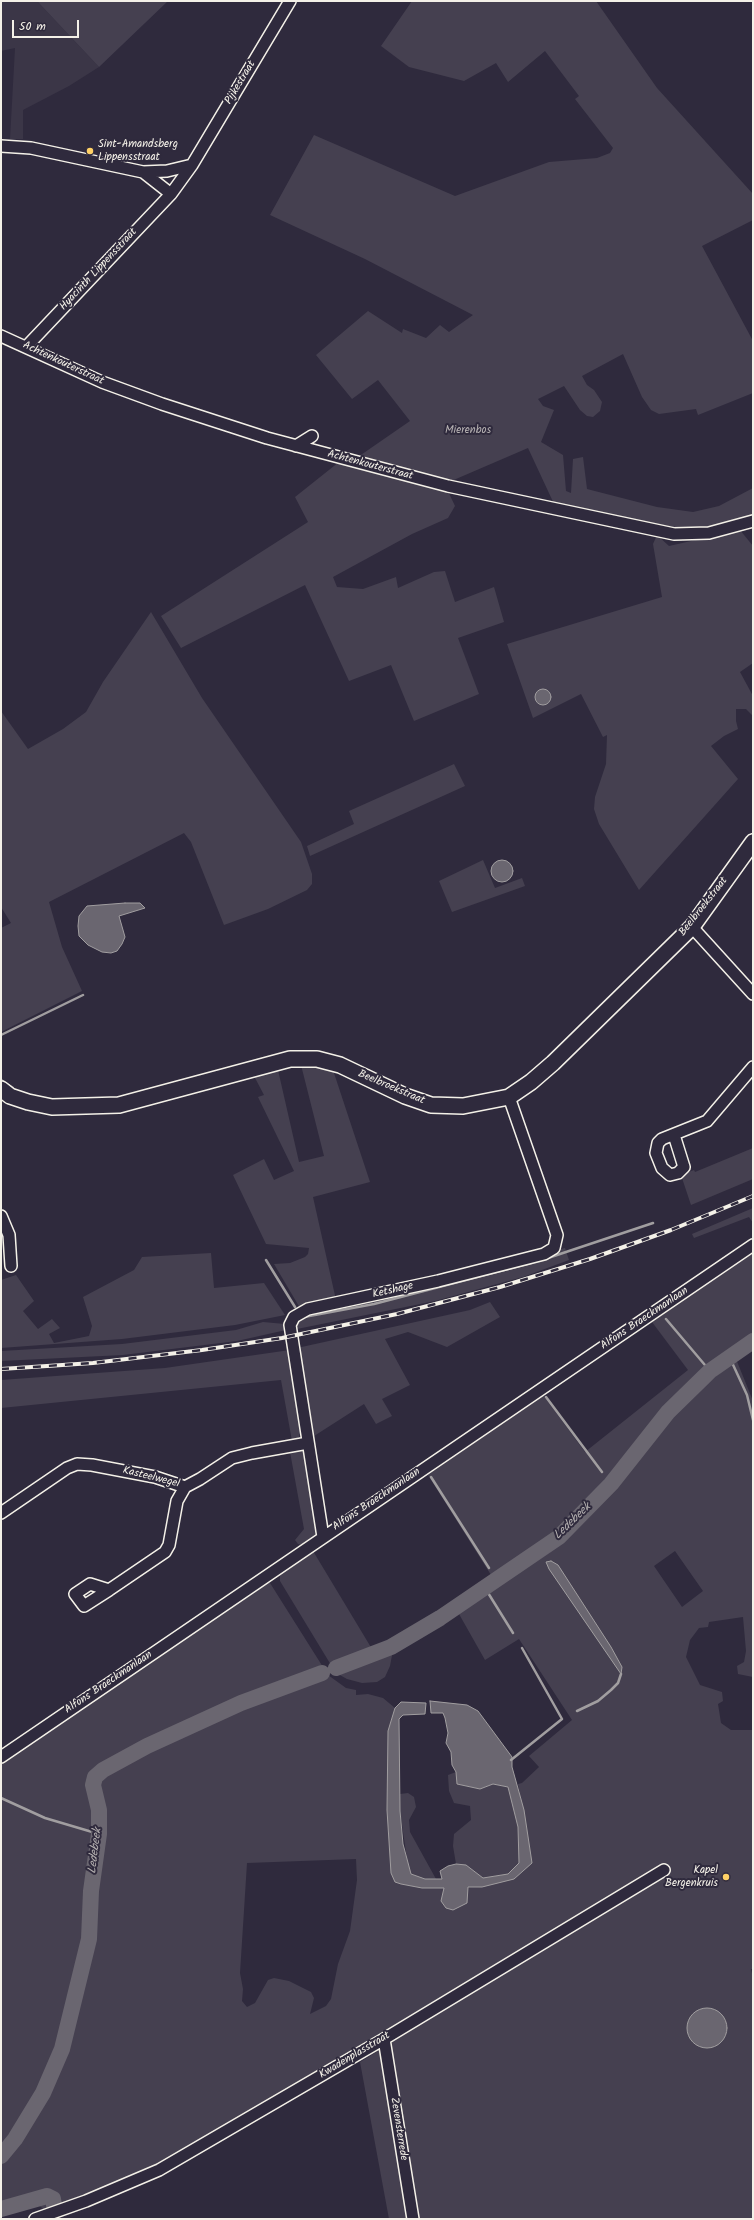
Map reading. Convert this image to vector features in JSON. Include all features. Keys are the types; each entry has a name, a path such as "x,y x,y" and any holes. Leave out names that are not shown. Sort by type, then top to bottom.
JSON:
{"street":[{"name":"Pijkestraat","path":"171,194 192,165 290,1"},
{"path":"1,146 31,148 143,172 167,171 192,165"},
{"path":"143,172 171,194"},
{"name":"Hyacinth Lippensstraat","path":"27,346 171,194"},
{"name":"Achtenkouterstraat","path":"1,336 27,346 102,382 162,404 296,446 448,486 674,534 709,533 753,521"},
{"path":"296,446 312,436"},
{"name":"Beelbroekstraat","path":"1,1089 10,1096 28,1102 52,1107 119,1105 290,1059 317,1059 340,1065 405,1096 431,1105 464,1106 509,1097 532,1082 553,1063 692,927 753,842"},
{"path":"692,927 753,994"},
{"path":"674,1135 708,1122 753,1067"},
{"name":"Ketshage","path":"323,1537 290,1325 294,1317 308,1309 438,1281 544,1254 556,1245 557,1235 509,1097"},
{"path":"1,1216 9,1234 11,1266"},
{"name":"Alfons Braeckmanlaan","path":"1,1757 753,1245"},
{"name":"Kasteelwegel","path":"1,1513 67,1468 77,1464 92,1465 155,1477 185,1486 200,1480 232,1458 308,1443"},
{"path":"109,1590 164,1552 169,1545 176,1501 185,1486"},
{"name":"Kwadenplasstraat","path":"35,2219 86,2201 159,2170 384,2039 664,1870"},
{"name":"Zevensterrede","path":"384,2039 413,2219"}],"shaded area":[{"path":"1,1 37,1 99,67 69,86 23,110 23,139 10,139 15,48 1,51"},
{"path":"543,689 549,691 551,697 549,703 543,705 537,703 535,697 537,691"},
{"path":"498,860 506,860 513,867 513,875 506,882 498,882 491,875 491,867"},
{"path":"140,903 145,908 119,916 125,937 117,951 111,953 102,952 88,945 79,936 79,916 87,906"},
{"path":"551,1561 558,1565 611,1647 622,1667 621,1674 549,1569 546,1562"},
{"path":"430,1701 467,1705 478,1711 512,1757 512,1767 524,1810 532,1863 514,1879 482,1887 468,1887 467,1903 453,1910 446,1908 441,1901 444,1888 422,1888 401,1884 395,1882 391,1873 387,1810 388,1731 395,1708 401,1702 426,1703 425,1714 403,1715 399,1719 400,1811 403,1844 411,1874 425,1879 442,1879 440,1871 448,1866 456,1864 466,1865 483,1878 508,1874 519,1863 518,1827 508,1787 493,1784 480,1789 457,1784 456,1772 452,1765 451,1752 446,1743 448,1733 445,1718 443,1713 431,1713"},
{"path":"707,2008 715,2010 721,2014 725,2020 727,2028 725,2036 721,2042 715,2046 707,2048 699,2046 693,2042 689,2036 687,2028 689,2020 693,2014 699,2010"}],"green space":[{"path":"37,1 168,1 99,67"},
{"name":"Mierenbos","path":"412,1 596,1 657,88 753,194 753,220 702,246 753,341 753,393 698,415 696,409 659,414 651,410 642,397 623,354 582,376 587,385 594,390 602,402 600,411 593,417 587,416 580,410 564,386 538,399 543,406 554,410 541,442 563,455 566,491 571,493 573,459 583,457 587,489 657,507 693,512 719,506 753,488 753,520 740,523 738,518 711,528 692,530 555,506 528,448 449,482 355,459 410,421 378,380 352,399 316,355 368,311 402,333 403,329 426,338 440,325 449,332 473,315 365,259 270,215 314,135 455,196 549,162 597,158 610,153 613,148 575,99 579,96 545,51 508,82 496,63 464,81 409,67 381,46"},
{"path":"339,462 446,487 455,506 448,518 412,534 333,577 337,587 363,589 396,577 398,588 434,572 445,571 455,602 494,587 504,622 458,638 479,694 414,721 391,665 349,681 305,585 181,648 161,616 308,522 295,497"},
{"path":"740,530 753,546 753,663 740,672 753,696 753,716 746,709 736,709 738,729 724,736 711,746 738,779 639,890 599,824 594,809 595,797 606,764 607,735 603,737 581,694 533,718 507,644 662,597 653,544 657,535 669,546"},
{"path":"151,612 202,698 301,842 312,874 312,884 307,890 268,909 224,925 191,842 184,833 49,902 62,947 82,991 1,1032 1,928 11,923 1,907 1,711 28,749 63,729 86,712 103,682"},
{"path":"454,764 465,786 310,856 307,846 354,824 349,811"},
{"path":"483,860 495,888 522,878 525,886 452,912 439,881"},
{"path":"301,1065 311,1065 333,1070 370,1182 313,1197 336,1300 300,1308 274,1264 290,1263 305,1257 308,1254 309,1248 266,1244 233,1175 264,1159 274,1180 294,1171 258,1097 264,1095 254,1076 278,1070 299,1162 324,1156"},
{"path":"753,1148 753,1179 691,1205 681,1175 694,1170 695,1172"},
{"path":"753,1208 753,1223 749,1217 694,1238 692,1234"},
{"path":"565,1248 569,1260 523,1277 435,1301 297,1329 295,1326 299,1316"},
{"path":"753,1250 753,1337 706,1366 644,1434 629,1456 609,1475 592,1500 531,1554 502,1572 507,1580 549,1553 589,1517 626,1475 671,1415 736,1359 753,1401 753,1677 738,1674 737,1666 744,1662 746,1651 743,1617 709,1622 708,1627 699,1628 690,1640 686,1657 700,1685 722,1692 723,1701 718,1704 721,1723 731,1730 753,1730 753,1969 751,1969 753,1978 753,2219 389,2219 360,2062 378,2051 371,2040 157,2166 44,2210 38,2204 1,2213 1,1763 265,1583 270,1583 328,1675 346,1688 356,1690 356,1695 368,1694 383,1698 395,1708 388,1731 387,1810 391,1873 401,1884 422,1888 482,1887 532,1863 518,1784 522,1783 539,1767 529,1756 572,1720 519,1639 485,1660 459,1614 393,1650 390,1666 385,1677 377,1682 362,1683 347,1679 338,1674 331,1665 280,1581 280,1575 313,1551 372,1649 390,1643 480,1585 491,1575 428,1475 543,1395 585,1452 688,1370 652,1322","holes":["675,1551 703,1591 682,1607 654,1566","356,1859 357,1880 350,1931 338,1964 331,1999 326,2006 310,2014 314,1998 311,1992 289,1981 274,1978 268,1980 255,2003 247,2007 242,2001 243,1989 240,1973 247,1863"]},
{"path":"211,1253 214,1288 264,1283 285,1315 235,1325 122,1339 1,1348 1,1280 16,1275 34,1301 23,1311 38,1329 52,1319 60,1328 49,1334 54,1343 89,1336 92,1326 83,1297 134,1270 142,1257"},
{"path":"490,1302 500,1317 447,1347 408,1332 385,1339 410,1385 382,1399 392,1416 376,1424 364,1404 311,1438 297,1348 470,1310"},
{"path":"263,1322 285,1324 286,1330 237,1341 123,1355 1,1361 1,1351 122,1344 236,1330"},
{"path":"290,1350 302,1422 299,1437 292,1441 281,1380 1,1408 1,1380 165,1368"},
{"path":"304,1450 318,1534 302,1545 298,1544 295,1540 304,1529 290,1452"},
{"path":"456,1772 457,1784 480,1789 493,1784 508,1787 518,1827 519,1863 508,1874 483,1878 466,1865 456,1864 453,1846 454,1834 471,1820 470,1806 454,1803 449,1791 448,1775"},
{"path":"408,1793 414,1797 416,1807 409,1820 410,1832 436,1879 425,1879 411,1874 408,1866 400,1811 400,1794"}],"waterway":[{"path":"1,1035 83,995"},
{"path":"1,1080 13,1088"},
{"path":"545,1259 653,1223"},
{"path":"266,1260 295,1307"},
{"path":"304,1317 374,1304 531,1263"},
{"path":"666,1319 710,1371"},
{"name":"Ledebeek","path":"336,1668 391,1647 440,1618 559,1537 611,1484 668,1412 710,1371 753,1341"},
{"path":"729,1356 747,1395 753,1420"},
{"path":"546,1397 602,1472"},
{"path":"431,1477 489,1568"},
{"path":"485,1588 513,1633"},
{"path":"511,1760 562,1719 522,1648"},
{"name":"Ledebeek","path":"1,2156 15,2139 43,2093 62,2049 89,1939 91,1891 99,1834 99,1810 93,1785 95,1777 103,1770 147,1746 241,1703 322,1673"},
{"path":"577,1711 598,1701 618,1683 621,1674"},
{"path":"1,1798 45,1818 99,1834"},
{"name":"Ledebeek","path":"1,2209 47,2196 53,2199 54,2205"}],"railway":[{"path":"1,1369 93,1363 202,1350 282,1338 397,1314 500,1287 590,1259 671,1230 753,1196"}],"place":[{"name":"Sint-Amandsberg Lippensstraat","path":"90,151"},
{"name":"Kapel Bergenkruis","path":"726,1877"}]}
